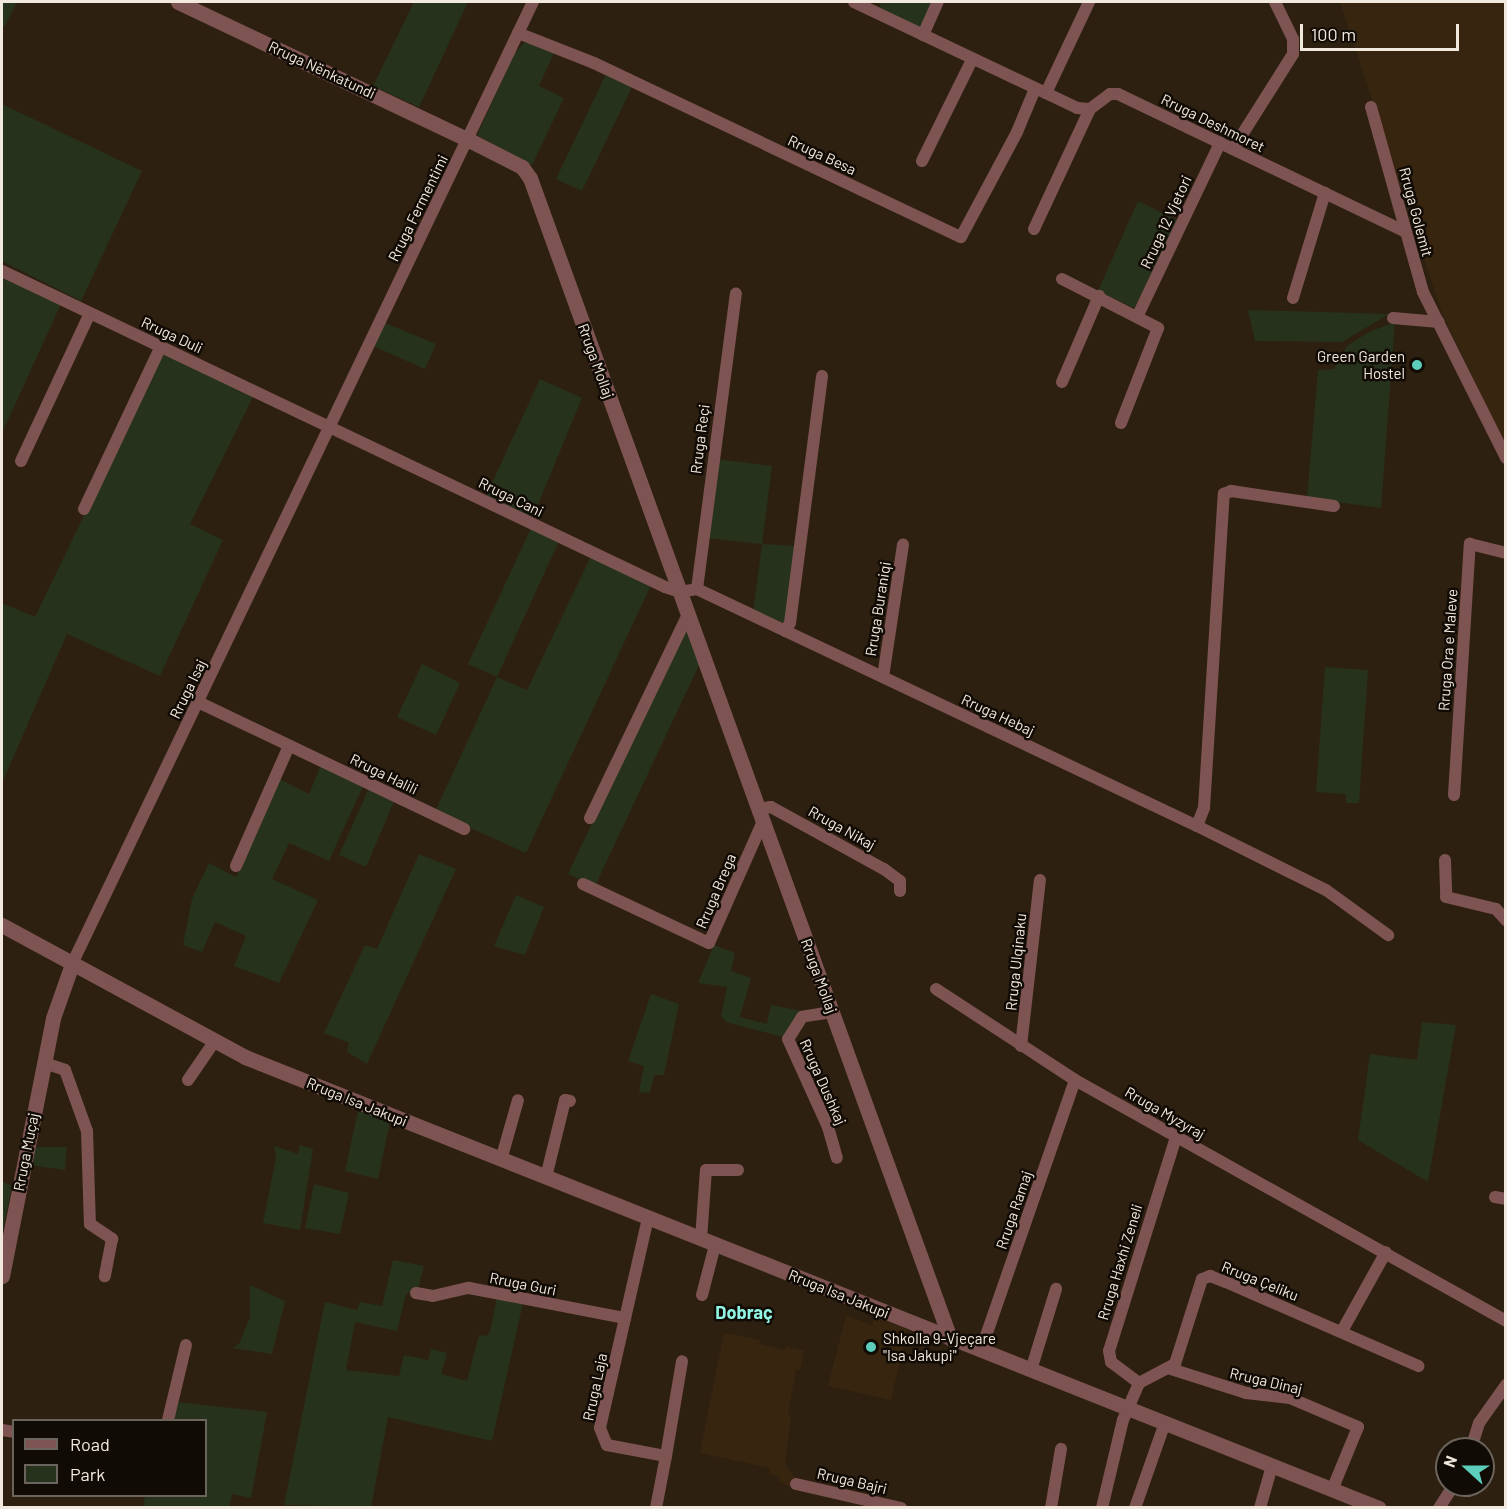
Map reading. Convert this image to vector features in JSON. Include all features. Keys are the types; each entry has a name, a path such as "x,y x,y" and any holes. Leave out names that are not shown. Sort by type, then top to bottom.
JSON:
{"street":[{"name":"Rruga Nënkatundi","path":"177,2 467,139"},
{"name":"Rruga Fermentimi","path":"329,427 533,2"},
{"path":"854,2 873,5 922,35 972,60 1077,108 1090,109 1034,229"},
{"path":"922,35 938,2"},
{"path":"1041,91 1089,2"},
{"path":"1233,149 1293,54 1293,39 1275,2"},
{"name":"Rruga Besa","path":"518,33 594,63 961,237 1041,91"},
{"path":"922,161 972,60"},
{"name":"Rruga Deshmoret","path":"1090,109 1110,94 1118,94 1406,232"},
{"name":"Rruga Golemit","path":"1371,107 1423,292 1506,458"},
{"name":"Rruga Mollaj","path":"467,139 522,167 530,178 950,1338"},
{"name":"Rruga 12 Vjetori","path":"1138,315 1220,142"},
{"path":"1293,298 1325,193"},
{"name":"Rruga Duli","path":"2,271 329,427"},
{"path":"1062,279 1138,315 1158,328 1159,334 1121,423"},
{"name":"Rruga Reçi","path":"698,589 736,294"},
{"path":"1062,382 1099,296"},
{"path":"21,461 90,313"},
{"path":"1393,318 1439,322"},
{"path":"84,509 161,346"},
{"path":"785,631 790,623 822,376"},
{"name":"Rruga Cani","path":"329,427 680,592"},
{"name":"Rruga Isaj","path":"72,964 329,427"},
{"path":"1197,826 1204,808 1224,494 1231,491 1334,506"},
{"name":"Rruga Ora e Maleve","path":"1454,795 1470,544 1506,553"},
{"name":"Rruga Buraniqi","path":"883,677 903,545"},
{"path":"680,592 698,589"},
{"name":"Rruga Hebaj","path":"698,589 1197,826 1326,890 1388,935"},
{"path":"590,818 688,615"},
{"name":"Rruga Halili","path":"198,702 464,829"},
{"path":"236,866 289,746"},
{"name":"Rruga Nikaj","path":"760,815 771,807 885,869 900,881 900,891"},
{"name":"Rruga Brega","path":"583,884 709,943 760,815"},
{"path":"1445,860 1446,897 1496,909 1506,920"},
{"name":"Rruga Ulqinaku","path":"1021,1046 1040,880"},
{"name":"Rruga Isa Jakupi","path":"2,925 214,1042 501,1160 1379,1508"},
{"name":"Rruga Muçaj","path":"2,1276 57,1003 72,964"},
{"name":"Rruga Myzyraj","path":"936,989 1075,1080 1506,1321"},
{"name":"Rruga Dushkaj","path":"832,1012 802,1017 788,1039 828,1127 837,1158"},
{"path":"188,1080 214,1042"},
{"path":"44,1064 65,1070 87,1131 90,1224 112,1239 105,1276"},
{"name":"Rruga Ramaj","path":"981,1350 1075,1080"},
{"path":"501,1160 518,1100"},
{"path":"546,1177 565,1100 570,1101"},
{"name":"Rruga Haxhi Zeneli","path":"1140,1383 1111,1362 1109,1351 1176,1137"},
{"path":"701,1239 706,1170 738,1170"},
{"name":"Rruga Laja","path":"648,1218 600,1428 602,1438 607,1444 666,1456"},
{"path":"702,1295 715,1245"},
{"path":"1342,1331 1386,1252"},
{"name":"Rruga Çeliku","path":"1171,1369 1183,1343 1202,1279 1210,1276 1342,1331 1418,1366"},
{"name":"Rruga Guri","path":"416,1293 433,1296 469,1288 626,1318"},
{"path":"1031,1370 1056,1289"},
{"path":"168,1419 186,1345"},
{"path":"656,1508 682,1361"},
{"path":"1102,1508 1113,1470 1112,1453 1140,1383 1171,1369"},
{"name":"Rruga Dinaj","path":"1171,1369 1246,1393 1290,1398 1358,1427 1332,1490"},
{"path":"1475,1437 1479,1423 1506,1385"},
{"path":"1136,1508 1165,1424"},
{"path":"1051,1508 1061,1449"},
{"path":"1260,1508 1272,1466"},
{"name":"Rruga Bajri","path":"796,1484 901,1508"}],"shaded area":[{"path":"1340,2 1505,2 1505,444 1442,313"},
{"name":"Shkolla 9-Vjeçare \"Isa Jakupi\"","path":"846,1316 872,1325 875,1317 907,1329 891,1400 828,1386"},
{"path":"724,1333 760,1340 759,1344 785,1350 786,1346 804,1351 800,1370 796,1369 788,1415 791,1416 785,1465 796,1479 795,1489 780,1482 779,1476 769,1474 770,1468 700,1453"}],"green space":[{"path":"2,2 17,2 4,27 2,26"},
{"path":"414,2 468,2 419,107 373,86"},
{"path":"879,2 935,2 921,30 881,9"},
{"path":"533,41 554,53 539,86 564,98 532,165 477,135 514,54 524,43"},
{"path":"607,72 633,85 582,191 556,179"},
{"path":"2,104 142,171 81,301 2,261"},
{"path":"1138,201 1179,221 1134,308 1098,291"},
{"path":"2,274 61,304 2,433"},
{"path":"1248,310 1389,314 1342,342 1255,341"},
{"path":"1395,322 1381,508 1307,498 1318,370 1334,369 1347,346 1369,332"},
{"path":"385,323 436,344 425,369 373,346"},
{"path":"163,352 254,395 190,524 223,540 160,676 67,634 2,783 2,603 35,617"},
{"path":"540,379 582,398 532,519 486,496"},
{"path":"716,459 772,466 762,544 707,538"},
{"path":"531,528 559,541 497,677 468,664"},
{"path":"762,544 797,546 785,623 781,625 753,613"},
{"path":"591,556 651,585 526,853 435,812 497,677 527,690"},
{"path":"688,629 700,663 595,886 568,874 682,632"},
{"path":"422,664 460,683 436,735 397,717"},
{"path":"1325,667 1368,670 1359,803 1346,803 1346,794 1316,792"},
{"path":"321,765 363,786 329,861 289,843 272,879 318,900 279,983 234,966 246,936 215,922 202,952 183,945 192,899 209,863 236,877 279,779 309,794"},
{"path":"369,788 395,799 366,867 339,855"},
{"path":"419,854 456,869 367,1064 347,1052 349,1043 324,1033 365,945 377,949"},
{"path":"516,895 544,907 525,955 494,946"},
{"path":"714,945 735,953 731,971 751,978 740,1017 767,1024 771,1005 801,1011 783,1037 726,1022 721,1016 727,987 698,983"},
{"path":"651,994 679,1004 664,1075 654,1075 650,1093 639,1092 644,1066 628,1061"},
{"path":"1422,1022 1456,1025 1428,1182 1358,1140 1370,1054 1417,1060"},
{"path":"358,1111 390,1122 378,1179 345,1171"},
{"path":"300,1145 313,1149 300,1230 263,1223 276,1157 274,1146 298,1154"},
{"path":"32,1147 67,1147 65,1170 29,1165"},
{"path":"2,1181 12,1186 2,1235"},
{"path":"314,1184 349,1193 340,1234 305,1228"},
{"path":"393,1260 424,1266 418,1289 406,1294 397,1331 355,1322 346,1370 399,1376 404,1355 428,1360 431,1349 447,1353 441,1374 467,1381 479,1335 487,1336 490,1332 497,1297 523,1303 492,1441 388,1417 371,1507 284,1505 325,1302 357,1310 360,1302 382,1306"},
{"path":"250,1285 285,1301 272,1354 232,1348 239,1344 250,1317"},
{"path":"177,1402 267,1412 251,1498 232,1494 229,1507 143,1508 145,1497 207,1497 207,1419 173,1419"}],"place":[{"name":"Green Garden Hostel","path":"1417,365"},
{"name":"Shkolla 9-Vjeçare \"Isa Jakupi\"","path":"871,1347"}],"district":[{"name":"Dobraç","path":"744,1312"}]}
